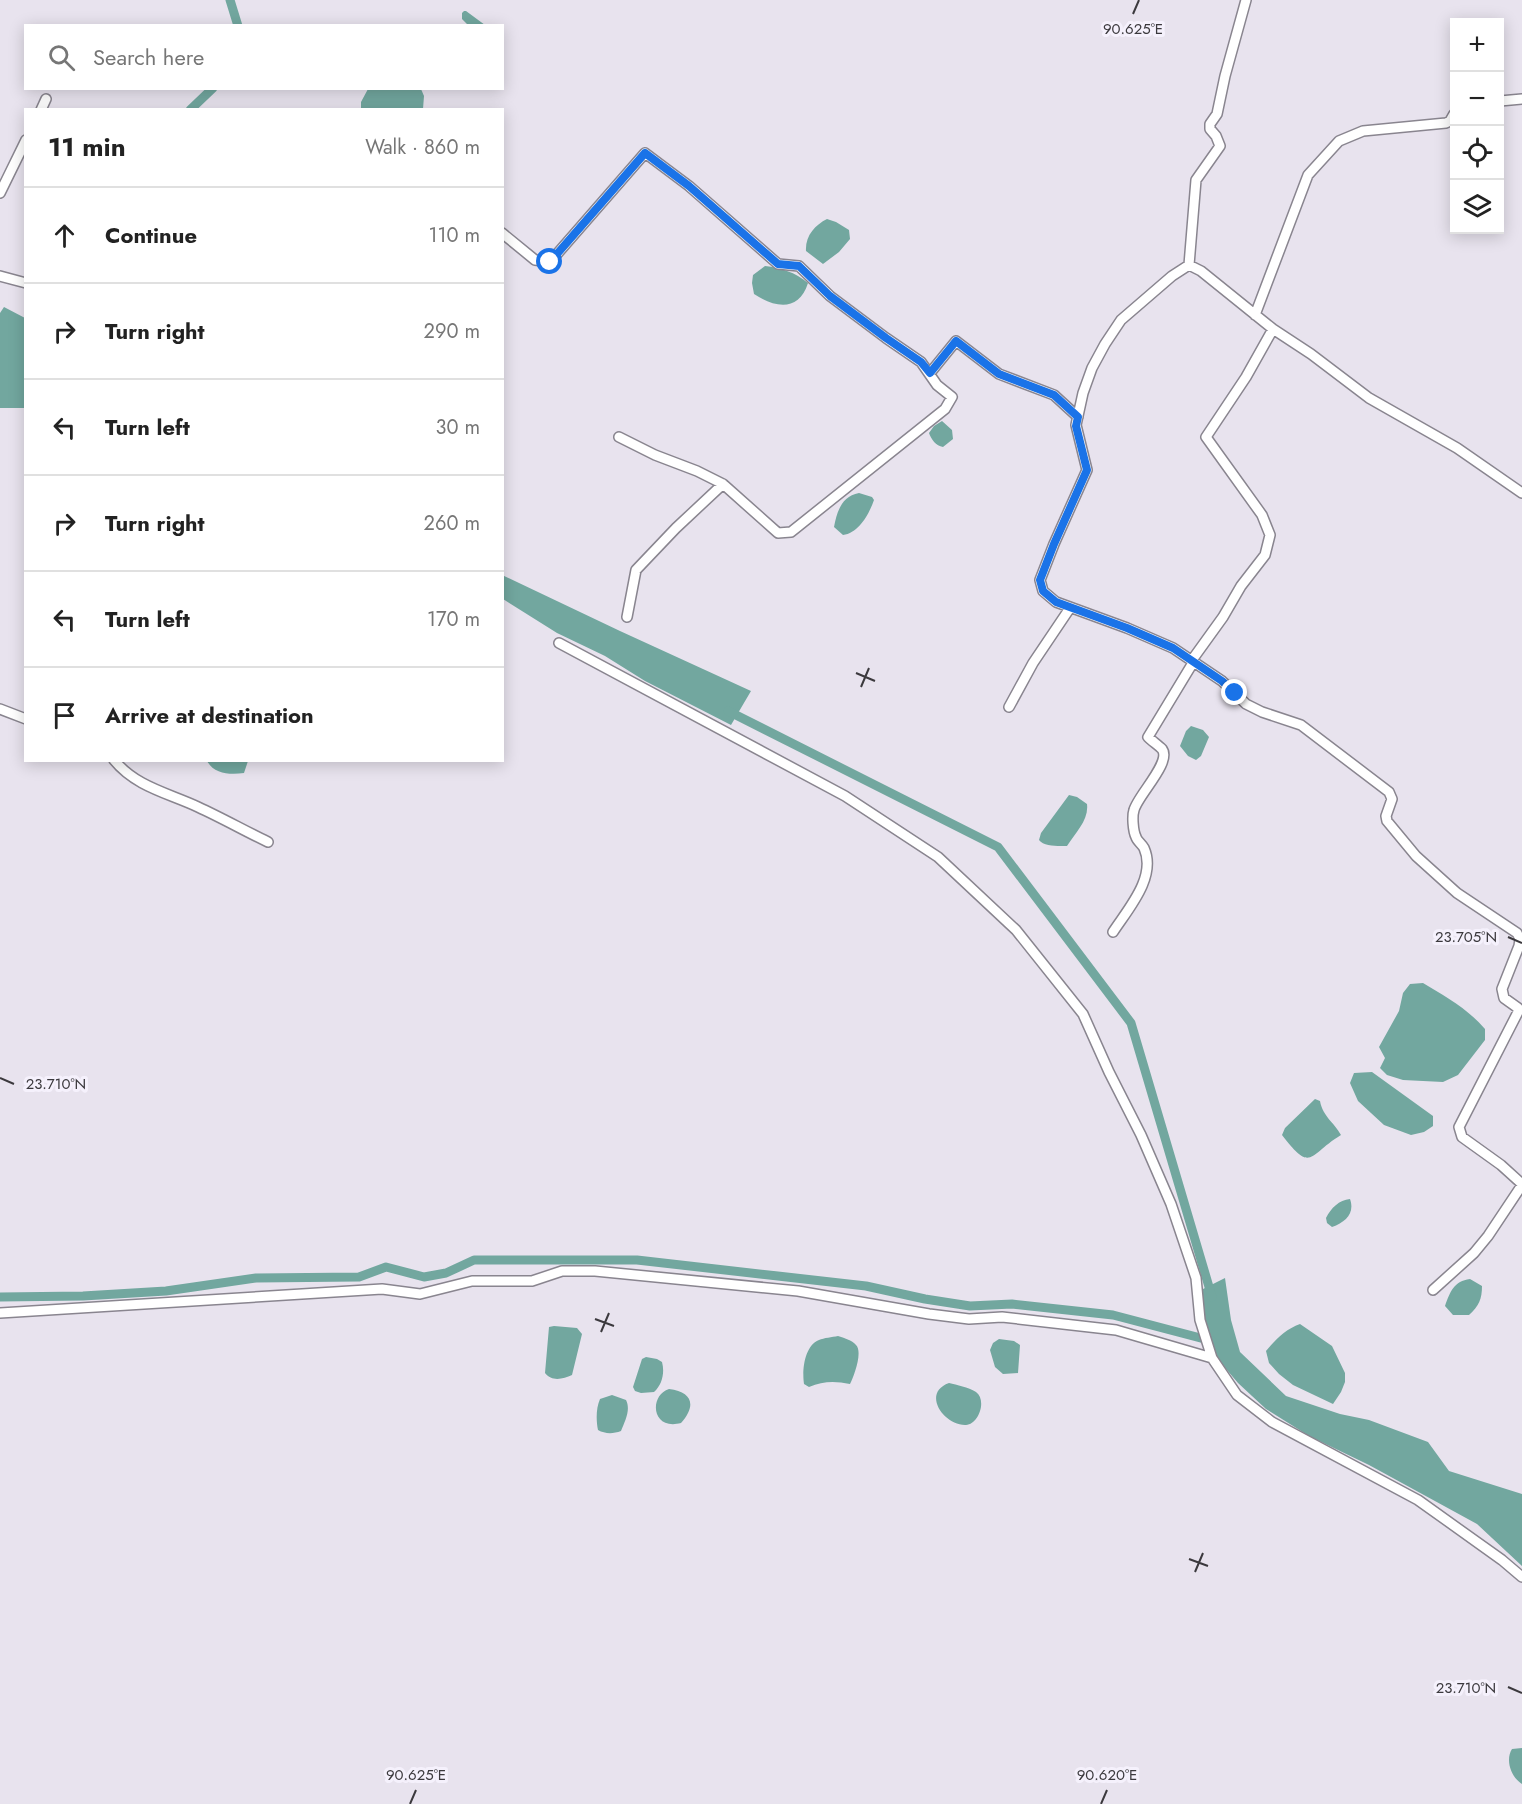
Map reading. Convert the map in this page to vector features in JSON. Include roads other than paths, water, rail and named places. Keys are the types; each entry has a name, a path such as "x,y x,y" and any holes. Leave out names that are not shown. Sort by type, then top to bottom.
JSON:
{"street":[{"path":"1189,265 1196,180 1220,146 1210,129 1210,124 1217,114 1246,0"},
{"path":"42,108 46,99"},
{"path":"1504,101 1522,99"},
{"path":"1255,315 1308,174 1339,141 1363,131 1446,123 1450,119"},
{"path":"0,194 24,144"},
{"path":"504,235 535,260 550,262 645,153 689,186 778,264 799,266 830,296 921,362 937,385 952,397 945,409 791,532 778,533 723,484 619,437"},
{"path":"1189,265 1201,271 1273,329 1311,354 1369,398 1457,448 1522,494"},
{"path":"1189,265 1172,276 1121,320 1104,344 1092,368 1083,393 1076,426 1087,470 1040,580 1043,591 1056,602 1173,648 1222,681 1246,704 1301,725 1389,792 1392,799 1386,816 1387,821 1416,856 1457,893 1517,933 1520,939 1519,946 1502,989 1504,998 1515,1004 1518,1012 1459,1127 1462,1137 1501,1165 1522,1184 1488,1236 1433,1290"},
{"path":"0,276 24,282"},
{"path":"1113,932 1138,893 1148,871 1144,849 1134,830 1134,810 1165,756 1162,749 1148,737 1193,660 1241,586 1265,555 1270,535 1262,515 1206,437 1246,377 1273,329"},
{"path":"930,373 956,341 999,374 1054,395 1078,417"},
{"path":"627,617 636,570 723,484"},
{"path":"1009,707 1033,663 1070,608"},
{"path":"559,643 845,796 938,857 1016,930 1083,1014 1141,1135 1171,1204 1196,1278 1200,1320 1210,1353 1237,1395 1272,1422 1418,1500 1522,1577"},
{"path":"0,709 24,718"},
{"path":"116,762 122,770 149,788 197,807 268,842"},
{"path":"0,1313 382,1289 420,1294 472,1281 532,1281 562,1271 595,1271 798,1291 969,1319 1002,1317 1116,1330 1210,1353"}],"waterway":[{"path":"230,0 237,24"},
{"path":"192,108 211,90"},
{"path":"728,711 998,847 1131,1023 1212,1297"},
{"path":"0,1297 83,1296 166,1291 256,1278 359,1277 386,1267 424,1277 446,1273 474,1260 637,1260 866,1286 970,1306 1012,1304 1113,1315 1212,1341"}]}
